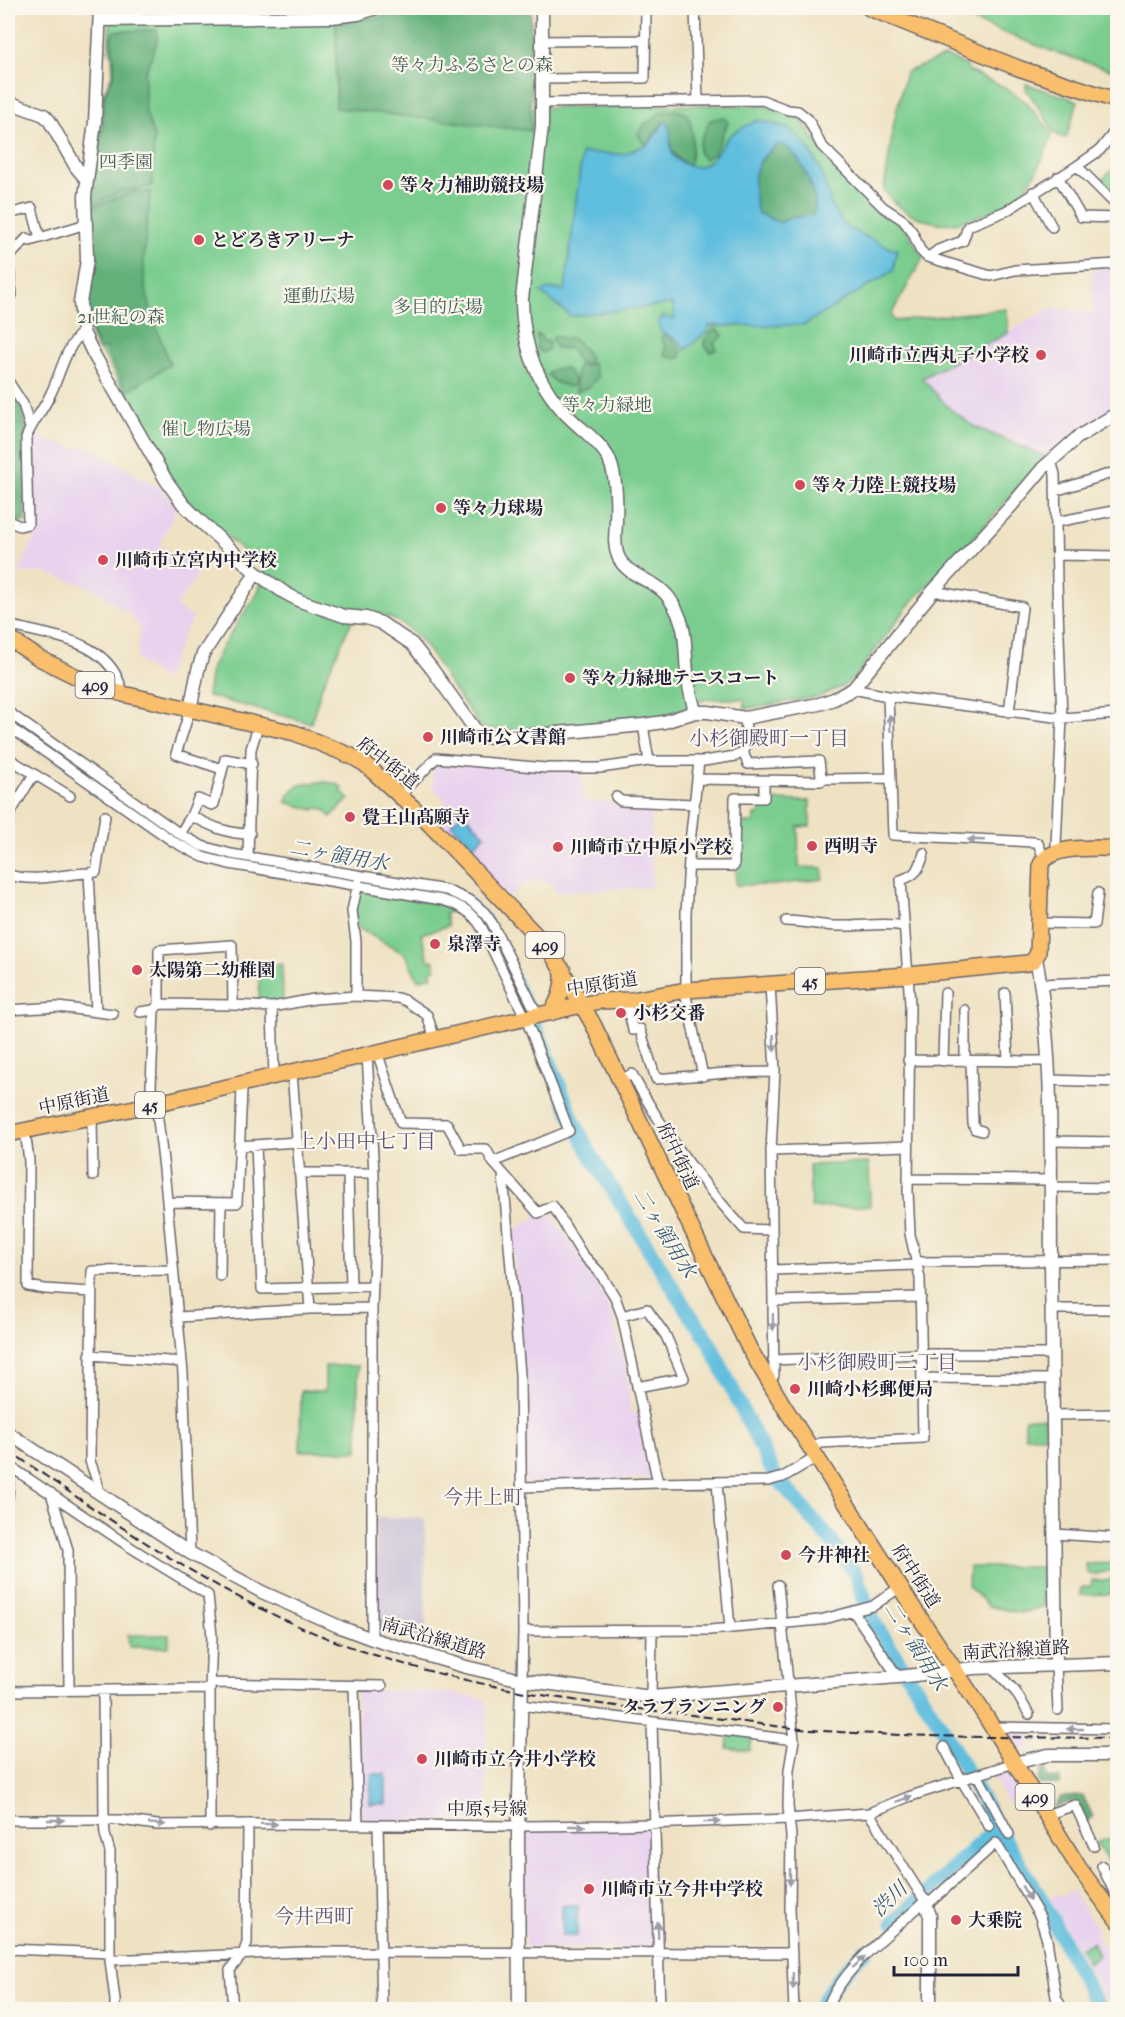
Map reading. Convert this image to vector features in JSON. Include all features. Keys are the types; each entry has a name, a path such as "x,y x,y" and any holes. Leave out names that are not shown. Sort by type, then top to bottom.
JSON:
{"main road":[{"path":"869,8 1018,68 1118,101"},
{"name":"府中街道","path":"8,638 77,678 123,694 295,733 343,752 365,765 401,795 550,950 583,1006 738,1325 770,1383 992,1727 1094,1890 1118,1921"},
{"path":"1036,958 1039,946 1041,864 1050,855 1077,849 1118,849"},
{"name":"中原街道","path":"8,1134 155,1104 599,1001 626,1000 686,990 1014,966 1028,963 1036,958"},
{"path":"538,1016 561,995 563,970"}],"street":[{"path":"375,8 358,14 332,17 100,14 94,140 86,179 87,260 80,303 83,332 99,365 166,480 183,504 256,573 285,593 300,601 344,616 366,618 381,623 400,635 422,654 479,735 483,737 547,734 643,725 664,722 695,712 745,718 834,699 853,689 933,591 1051,461 1078,437 1118,412"},
{"path":"542,8 542,126 523,292 522,323 527,348 538,376 549,395 608,456 616,486 617,555 631,572 652,583 668,596 677,611 685,629 687,673 695,712"},
{"path":"542,79 645,78 646,8"},
{"path":"695,8 698,101"},
{"path":"542,41 646,40"},
{"path":"543,103 762,100 788,110 798,111 808,119 821,145 883,207 903,220 913,233 920,250 929,257 991,276 1015,270 1118,264"},
{"path":"8,102 40,113 49,120 76,167 86,179"},
{"path":"929,257 938,250 963,241 969,226 1006,211 1077,166 1100,150 1118,127"},
{"path":"1077,166 1118,207"},
{"path":"1058,177 1081,217 1118,218"},
{"path":"1033,192 1052,227"},
{"path":"8,214 33,209 40,238"},
{"path":"8,259 27,238 30,241 86,224"},
{"path":"8,249 12,295"},
{"path":"8,521 20,526 28,524 26,438 51,393 73,341 83,332"},
{"path":"8,381 23,404 30,428"},
{"path":"1050,855 1062,718 1055,474 1051,461"},
{"path":"1055,491 1118,471"},
{"path":"1056,522 1118,510"},
{"path":"1056,555 1118,556"},
{"path":"222,769 176,754 190,710 203,654 213,635 256,573"},
{"path":"933,591 1022,608 1009,712"},
{"path":"8,625 59,637 91,649 115,670 123,694"},
{"path":"853,689 888,696 1062,718 1118,714"},
{"path":"888,696 892,835 1034,842 1050,855"},
{"path":"8,712 180,834 209,848 248,857 446,890 471,901 480,908 492,923 538,1016 569,1131 494,1162"},
{"path":"401,795 436,758 546,768 600,768 649,760 699,761 735,756 743,752 747,744 745,718"},
{"path":"643,725 649,760"},
{"path":"8,726 174,842 195,853 229,864 456,904 472,915 482,928 538,1016"},
{"path":"248,857 252,749 258,726"},
{"path":"743,752 748,764 819,761 823,779"},
{"path":"8,758 70,796"},
{"path":"180,834 198,799 214,804 225,759 252,764"},
{"path":"699,761 686,913 686,996 703,1076"},
{"path":"8,817 34,774"},
{"path":"697,780 821,781 823,779 891,778"},
{"path":"689,866 734,866 735,798 764,798 764,781"},
{"path":"616,796 621,801 694,804"},
{"path":"8,875 29,879 51,879 66,874 96,872 105,816"},
{"path":"191,816 220,831 250,834"},
{"path":"522,1487 770,1481 783,1477 814,1453 820,1443 922,1438 921,1296 920,1278 910,1234 908,1060 910,1004 901,880 917,872 924,853"},
{"path":"89,873 96,1011"},
{"path":"356,996 356,940 352,911 360,875"},
{"path":"1040,923 1094,924 1098,893"},
{"path":"786,921 834,926 873,926 886,923 903,926"},
{"path":"190,1553 179,1317 167,1202 151,1087 159,950 232,945 233,1005"},
{"path":"1036,958 1041,984 1051,1141 1051,1354 1058,1710"},
{"path":"1041,984 1118,981"},
{"path":"770,985 775,1072 771,1151 774,1375 770,1383"},
{"path":"943,1060 945,993"},
{"path":"1005,993 1008,1061"},
{"path":"140,1012 157,1007 233,1005 272,1007 314,999 356,996 398,998 427,1016 435,1039"},
{"path":"626,1000 633,1030 640,1029 656,1079 775,1072"},
{"path":"8,1010 45,1006 113,1014"},
{"path":"272,1007 274,1077"},
{"path":"965,1010 973,1124 975,1129 982,1131"},
{"path":"372,1053 401,1123 447,1125 461,1149 486,1149 503,1174 538,1213 553,1206 582,1254 600,1273 615,1298 622,1316 658,1483"},
{"path":"372,1053 375,1229 372,1308 372,1639"},
{"path":"908,1060 1047,1061"},
{"path":"292,1072 310,1309"},
{"path":"620,1080 632,1074 660,1123 715,1198 744,1229 772,1230"},
{"path":"1048,1080 1118,1082"},
{"path":"167,1202 237,1203 241,1084"},
{"path":"92,1118 93,1176"},
{"path":"26,1131 29,1161 28,1286 91,1292"},
{"path":"1051,1141 1118,1142"},
{"path":"239,1146 297,1142"},
{"path":"256,1145 262,1288 373,1286"},
{"path":"771,1151 908,1146"},
{"path":"299,1173 374,1173"},
{"path":"348,1173 351,1286"},
{"path":"503,1174 520,1374 523,1631 518,1826 519,2010"},
{"path":"908,1179 1051,1183 1118,1188"},
{"path":"220,1276 221,1203"},
{"path":"772,1270 916,1265 921,1262 1118,1260"},
{"path":"99,1494 90,1461 92,1271 173,1270"},
{"path":"773,1301 921,1296"},
{"path":"179,1317 310,1309 372,1308"},
{"path":"1051,1309 1118,1309"},
{"path":"622,1316 647,1310 666,1336 684,1378 637,1387"},
{"path":"773,1360 922,1354 1051,1354"},
{"path":"90,1355 182,1362"},
{"path":"922,1378 1052,1379"},
{"path":"1052,1415 1118,1414"},
{"name":"南武沿線道路","path":"8,1433 190,1553 262,1592 372,1639 466,1667 522,1680 651,1697 900,1677 992,1667 1118,1663"},
{"path":"9,1466 139,1553 208,1594 212,1636 210,1826"},
{"path":"8,1497 9,1466"},
{"path":"717,1483 730,1628"},
{"path":"51,1493 68,1550 69,1690"},
{"path":"1054,1534 1118,1538"},
{"path":"778,1585 794,1740 788,1776 794,2010"},
{"path":"523,1631 652,1631 730,1628 820,1620 868,1607 900,1587"},
{"path":"853,1611 900,1677"},
{"path":"651,1697 652,1631"},
{"path":"992,1667 1015,1691 1029,1714"},
{"path":"8,1690 103,1690 210,1686 382,1686"},
{"path":"354,1686 358,1825"},
{"path":"103,1690 104,1820 110,1851 110,1957 116,2000 115,2010"},
{"path":"521,1704 794,1740"},
{"path":"652,1722 660,2010"},
{"path":"992,1727 1118,1729"},
{"path":"944,1747 989,1826"},
{"path":"1014,1763 1048,1755 1118,1755"},
{"name":"中原5号線","path":"8,1820 104,1820 157,1825 210,1826 248,1824 518,1826 788,1819 869,1813 908,1797 1014,1763"},
{"path":"978,1776 1009,1834"},
{"path":"1046,1815 1075,1805 1094,1846"},
{"path":"869,1813 924,1899 930,1916 930,2010"},
{"path":"233,2010 230,1970 243,1954 247,1943 248,1824"},
{"path":"378,1825 382,2010"},
{"path":"826,2010 840,1983 852,1969 924,1899 996,1843 1040,1917 1047,1941 1056,1997 1063,2010"},
{"path":"1102,1866 1118,1900"},
{"path":"8,1949 110,1957 381,1953 792,1953"}],"shaded area":[{"name":"川崎市立西丸子小学校","path":"1117,265 1117,405 1086,423 1045,456 975,427 950,409 922,378 1052,308 1092,313 1092,270"},
{"name":"川崎市立宮内中学校","path":"31,436 75,448 89,447 162,490 177,508 159,545 201,570 176,606 193,618 182,637 165,680 137,660 140,627 129,614 93,588 43,572 18,573 35,536 31,532 29,447"},
{"name":"川崎市立中原小学校","path":"434,762 578,772 579,777 583,778 583,801 651,804 652,887 557,892 550,882 537,879 529,881 508,897 434,815 447,801 433,787 433,771 430,767"},
{"path":"538,1216 552,1216 594,1278 611,1312 625,1363 631,1414 638,1414 652,1478 526,1483 521,1331 512,1231"},
{"path":"376,1518 425,1518 426,1642 378,1630"},
{"name":"川崎市立今井小学校","path":"357,1690 452,1693 487,1700 486,1821 362,1820"},
{"path":"1008,1732 1030,1733 1030,1749 1016,1748"},
{"path":"1010,1770 1024,1792 1006,1802 993,1775"},
{"name":"川崎市立今井中学校","path":"649,1828 651,1831 655,1949 525,1947 524,1830"},
{"path":"1072,1890 1098,1930 1095,1933 1107,1955 1117,1966 1117,2009 1112,2009 1049,1899 1059,1893 1061,1896"}],"green space":[{"name":"等々力緑地","path":"110,8 341,8 340,20 378,12 384,8 529,8 528,108 766,106 799,116 825,156 905,227 923,258 891,315 894,321 1007,309 1008,333 922,378 950,409 975,427 1045,456 971,541 908,606 856,676 843,686 818,697 745,709 744,699 705,699 686,709 656,718 524,730 482,729 416,635 388,617 356,612 322,686 311,723 207,696 211,669 222,647 258,592 265,571 188,501 168,474 104,355 96,347 90,331 86,303 87,285 93,261 89,202 97,155 102,96 113,73 109,44"},
{"name":"等々力ふるさとの森","path":"398,8 531,8 531,131 336,108 336,19 381,18"},
{"path":"940,8 1099,8 1117,13 1117,72 1054,52"},
{"name":"四季園","path":"157,30 157,42 145,73 145,110 154,137 152,186 122,191 94,204 93,185 103,127 104,97 114,74 111,37 115,31"},
{"path":"946,56 966,66 970,72 1004,87 1025,101 1053,134 1034,176 1019,195 972,219 938,223 915,216 900,208 884,190 894,122 906,72"},
{"path":"1026,84 1078,101 1066,138 1057,135 1026,89"},
{"path":"675,110 685,113 692,130 689,165 673,153 663,122 647,144 643,143 638,134 646,122 651,121 660,113"},
{"path":"724,117 728,123 714,153 705,159 699,154 702,136 710,120"},
{"path":"779,144 794,153 807,174 815,198 814,215 790,218 780,223 758,213 754,192 755,174 763,159"},
{"path":"1117,165 1117,197 1102,180"},
{"name":"21世紀の森","path":"134,191 151,192 144,251 145,283 154,319 170,365 127,391 105,348 99,349 91,331 87,313 88,286 94,262 91,208"},
{"path":"714,329 720,331 723,336 714,343 717,349 711,352 704,346 704,340"},
{"path":"537,334 543,341 549,342 548,349 543,353 537,349"},
{"path":"667,335 679,347 681,357 677,359 665,356 665,346 661,339 662,336"},
{"path":"554,336 574,339 589,355 589,361 585,364 579,363 571,349 556,348 552,340"},
{"path":"592,362 598,377 589,387 576,392 578,365 585,366"},
{"path":"565,368 573,379 574,385 570,387 554,381 548,374 554,369"},
{"path":"8,385 21,405 27,428 25,521 19,522 8,518"},
{"path":"326,782 343,788 341,791 349,799 331,817 324,809 315,808 314,810 286,802 293,790 301,784"},
{"path":"760,800 810,801 810,826 798,827 799,867 823,868 823,879 774,885 736,885 737,823 754,823 755,815 760,814"},
{"path":"361,891 446,905 457,909 445,914 448,926 421,934 429,961 433,960 436,969 430,971 432,976 418,980 405,954 358,928 355,913"},
{"path":"282,964 283,1002 259,1003 259,965"},
{"path":"869,1163 870,1206 811,1208 809,1165"},
{"path":"325,1366 358,1366 358,1451 300,1451 301,1391 325,1391"},
{"path":"1025,1418 1045,1418 1045,1436 1025,1436"},
{"path":"1117,1563 1117,1569 1092,1575 1087,1572 1086,1564"},
{"path":"969,1567 1043,1567 1043,1607 1020,1613 989,1606 968,1586"},
{"path":"1116,1576 1117,1587 1109,1594 1080,1595 1081,1588 1091,1586 1092,1580 1107,1581"},
{"path":"128,1635 169,1635 169,1647 129,1647"},
{"path":"729,1733 752,1736 750,1751 727,1748"},
{"path":"1043,1769 1046,1770 1047,1778 1060,1779 1060,1784 1040,1784 1038,1780"},
{"path":"1083,1796 1093,1817 1087,1822 1078,1801 1055,1807 1061,1797"},
{"path":"1102,1840 1117,1840 1117,1865 1115,1861 1107,1861 1097,1843"},
{"path":"1092,1942 1098,1955 1088,1963 1080,1949"}],"water":[{"path":"758,120 788,128 807,146 820,168 832,207 846,227 892,249 897,249 893,271 804,325 709,326 708,331 685,350 681,342 661,332 658,323 663,316 674,319 673,304 571,316 540,292 551,289 565,290 582,153 624,154 650,143 665,121 669,126 672,153 676,159 698,167 711,160 732,134","holes":["779,144 794,154 807,175 815,208 813,215 790,218 780,223 758,213 754,183 762,158"]},
{"path":"463,812 485,835 473,847 451,824"},
{"path":"371,1774 386,1774 386,1804 370,1804"},
{"path":"562,1905 578,1905 577,1936 562,1936"}],"waterway":[{"name":"二ヶ領用水","path":"8,719 71,762"},
{"name":"二ヶ領用水","path":"146,816 179,839 214,855 447,896 467,904 484,921 536,1028 573,1120 591,1155 686,1309 706,1336 774,1474 829,1538 856,1574 871,1618 943,1729 997,1827 1038,1894 1100,2010"},
{"name":"渋川","path":"894,1923 997,1827"},
{"name":"渋川","path":"819,2010 828,1992 866,1950"}],"railway":[{"path":"8,1450 152,1547 265,1611 350,1647 443,1675 586,1702 811,1730 926,1736 1118,1738"}],"place":[{"name":"等々力補助競技場","path":"388,185"},
{"name":"とどろきアリーナ","path":"199,240"},
{"name":"川崎市立西丸子小学校","path":"1041,355"},
{"name":"等々力陸上競技場","path":"800,485"},
{"name":"等々力球場","path":"441,508"},
{"name":"川崎市立宮内中学校","path":"103,560"},
{"name":"等々力緑地テニスコート","path":"570,678"},
{"name":"川崎市公文書館","path":"428,737"},
{"name":"覺王山髙願寺","path":"350,817"},
{"name":"西明寺","path":"812,846"},
{"name":"川崎市立中原小学校","path":"558,847"},
{"name":"泉澤寺","path":"435,944"},
{"name":"太陽第二幼稚園","path":"137,970"},
{"name":"小杉交番","path":"621,1013"},
{"name":"川崎小杉郵便局","path":"795,1389"},
{"name":"今井神社","path":"786,1555"},
{"name":"タラプランニング","path":"778,1707"},
{"name":"川崎市立今井小学校","path":"422,1759"},
{"name":"川崎市立今井中学校","path":"589,1889"},
{"name":"大乗院","path":"956,1920"}],"district":[{"name":"小杉御殿町一丁目","path":"769,738"},
{"name":"上小田中七丁目","path":"366,1141"},
{"name":"小杉御殿町二丁目","path":"877,1362"},
{"name":"今井上町","path":"483,1497"},
{"name":"今井西町","path":"314,1916"}],"park label":[{"name":"運動広場","path":"319,296"},
{"name":"多目的広場","path":"438,307"},
{"name":"催し物広場","path":"206,429"}]}
